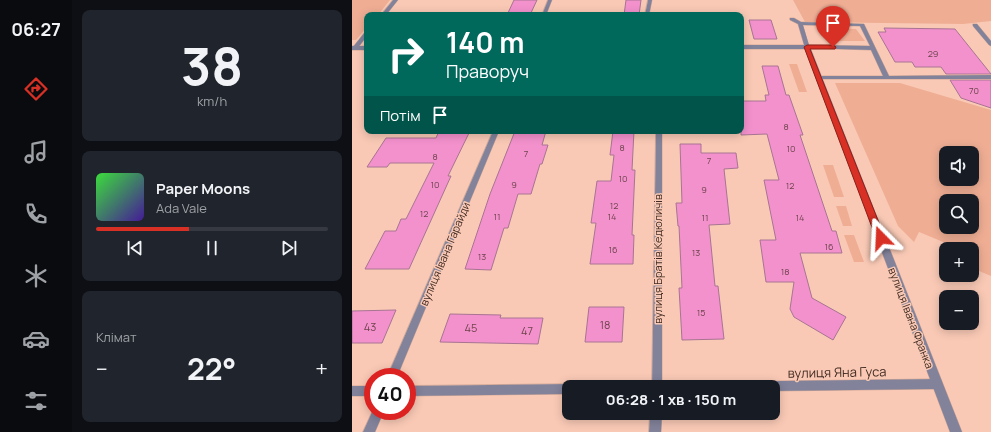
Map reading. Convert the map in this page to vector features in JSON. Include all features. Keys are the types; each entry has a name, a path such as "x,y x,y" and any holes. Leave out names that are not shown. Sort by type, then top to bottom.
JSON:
{"street":[{"path":"386,12 396,0"},
{"path":"545,12 550,0"},
{"path":"648,12 650,0"},
{"path":"792,18 800,23 862,25 887,78"},
{"name":"вулиця Івана Франка","path":"800,23 818,78 956,432"},
{"path":"975,25 991,44"},
{"path":"353,49 364,36"},
{"path":"744,47 873,48"},
{"path":"353,49 364,48"},
{"path":"818,78 991,77"},
{"name":"вулиця Івана Гарайди","path":"396,368 495,134"},
{"name":"вулиця Братів Кедюличів","path":"657,380 659,134"},
{"name":"вулиця Яна Гуса","path":"780,386 937,384"},
{"path":"416,391 562,389"},
{"path":"352,391 364,391"},
{"path":"369,432 374,420"},
{"path":"656,420 656,432"}],"shaded area":[{"path":"352,0 390,0 380,12 364,12 364,31 356,40 352,40"},
{"path":"793,0 991,0 991,21 963,24 805,22"},
{"path":"827,28 856,29 865,41 830,41 823,31"},
{"path":"789,64 797,64 807,92 799,92"},
{"path":"835,83 900,83 991,110 991,276 979,271 979,242 943,242 919,232 914,242 898,226"},
{"path":"823,165 833,165 844,197 834,197"},
{"path":"836,206 846,206 852,226 843,226"},
{"path":"844,235 854,235 864,262 854,262"}],"building":[{"path":"514,0 537,0 531,12 508,12"},
{"path":"626,0 641,0 639,12 624,12"},
{"path":"749,20 771,20 777,39 754,39"},
{"path":"884,28 955,29 991,74 946,74 941,67 915,67 912,62 895,62 878,32 886,32"},
{"path":"762,66 778,66 786,95 789,95 803,135 800,135 832,231 836,231 842,253 800,253 812,298 846,317 833,340 794,317 790,309 794,282 766,282 760,240 776,240 764,180 779,180 767,134 741,135 741,134 744,134 744,101 766,101 765,95 769,95"},
{"path":"950,80 991,80 991,108 961,98"},
{"path":"438,134 469,134 448,176 451,176 409,269 365,269 385,231 396,231 401,219 406,219 434,163 390,163 387,167 367,167 386,138 436,138"},
{"path":"514,134 545,134 542,145 548,145 542,164 540,164 531,194 518,194 508,228 504,228 491,270 465,269 490,194"},
{"path":"613,134 634,134 632,170 635,170 632,235 634,235 633,264 590,264 596,223 591,223 597,181 611,181 614,155 610,155"},
{"path":"680,144 701,144 701,153 736,153 738,168 724,169 730,224 709,225 715,286 718,286 724,339 682,340 679,288 682,288 679,226 676,203 682,203"},
{"path":"589,307 624,307 622,342 585,342"},
{"path":"396,310 382,343 352,343 352,311"},
{"path":"450,314 501,315 500,318 543,318 538,344 440,342"}],"route":[{"path":"833,47 807,47 881,238"}]}
